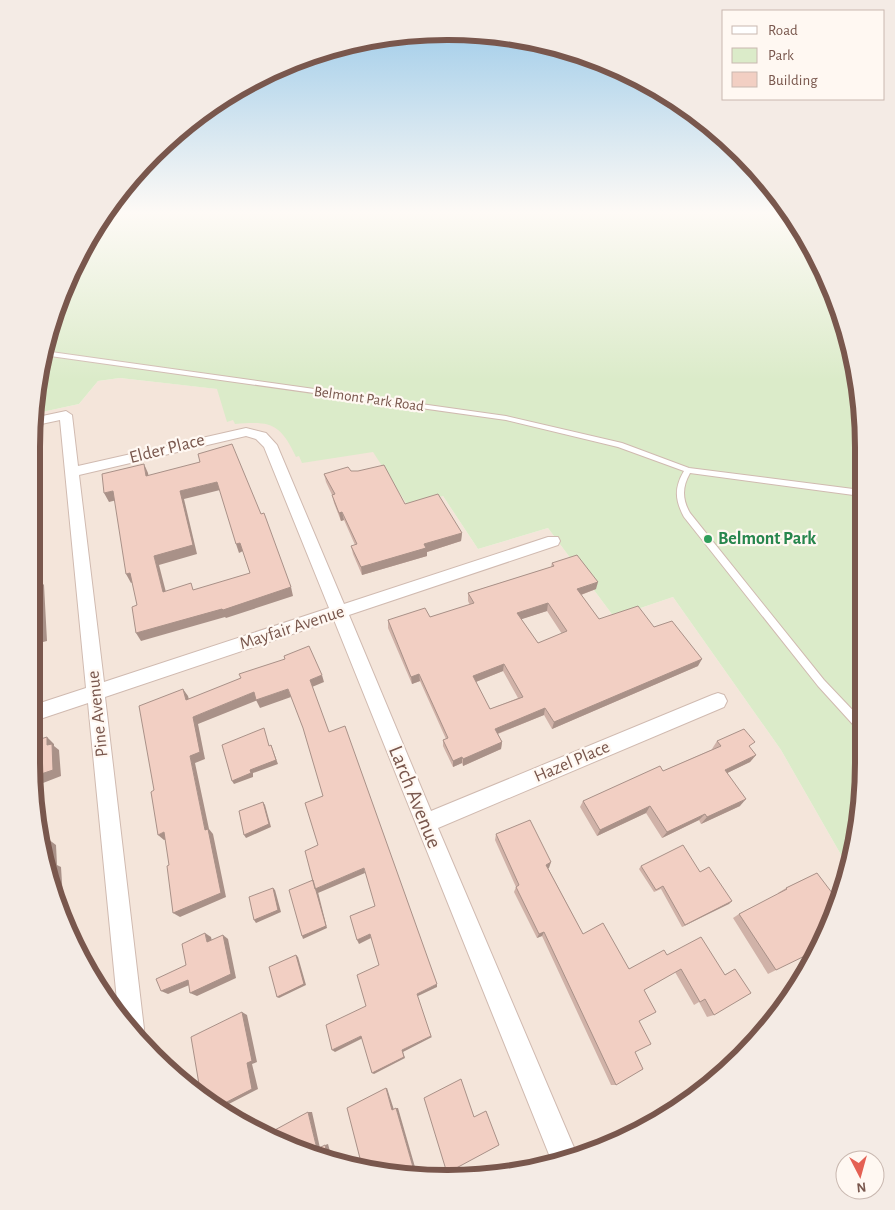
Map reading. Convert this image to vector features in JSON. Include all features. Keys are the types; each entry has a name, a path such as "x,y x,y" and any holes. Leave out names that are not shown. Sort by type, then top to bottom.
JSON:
{"street":[{"name":"Pine Avenue","path":"50,418 66,415 131,1019"},
{"path":"41,420 50,418"},
{"name":"Elder Place","path":"73,472 224,435 246,432 261,436"},
{"name":"Larch Avenue","path":"261,436 270,446 562,1153"},
{"name":"Mayfair Avenue","path":"40,711 553,541"},
{"name":"Hazel Place","path":"426,823 718,701"}],"lane":[{"name":"Belmont Park Road","path":"51,355 506,418 620,445 688,470 855,492"},
{"path":"688,470 680,482 678,492 687,515 821,683 855,719"}],"shaded area":[{"path":"120,378 218,389 274,411 366,440 443,496 478,549 548,528 614,617 673,597 781,750 843,859 833,893 813,943 771,1011 736,1051 696,1086 674,1101 628,1128 603,1139 553,1156 527,1162 501,1167 448,1170 394,1167 368,1162 342,1156 292,1139 267,1128 221,1101 199,1086 159,1051 124,1011 82,943 71,918 54,868 43,816 40,762 42,412 79,404 98,381"}],"green space":[{"name":"Belmont Park","path":"82,267 813,267 824,292 841,342 852,394 854,421 855,762 852,816 843,859 781,750 673,597 614,617 548,528 478,549 443,496 408,506 373,452 302,463 299,456 296,457 285,437 273,427 257,423 235,424 233,420 227,422 217,389 120,378 98,381 79,404 42,412 43,394 54,342 71,292"}],"building":[{"path":"232,444 261,514 264,513 291,587 223,610 136,633 132,607 137,605 130,573 126,574 113,491 104,493 102,474 144,464 146,476 200,462 198,454","holes":["217,482 236,544 240,543 250,573 193,590 191,583 163,592 154,556 193,545 180,491"]},
{"path":"384,465 405,504 438,494 462,533 424,544 426,548 361,567 351,546 357,544 342,512 339,513 332,495 335,494 324,474 348,467 351,471 358,471"},
{"path":"577,555 598,582 577,589 599,619 638,606 654,627 672,621 702,659 554,722 545,708 495,729 502,742 463,759 462,757 453,761 443,740 448,738 419,674 411,677 388,620 425,608 430,617 474,603 468,593 554,566 552,563","holes":["548,603 567,631 538,643 517,613","504,664 523,697 490,709 473,676"]},
{"path":"309,646 322,675 310,680 329,732 345,726 437,984 417,994 431,1036 402,1050 404,1057 372,1073 361,1036 332,1050 326,1025 366,1006 357,975 379,965 370,934 357,940 350,916 375,906 364,868 315,889 305,851 318,845 305,803 323,796 303,728 288,689 256,700 254,692 193,717 200,752 190,756 205,830 208,829 221,893 173,913 164,832 158,835 151,792 154,790 139,706 183,689 186,700 241,678 239,674 285,659 284,656"},
{"path":"264,728 269,746 271,745 276,760 250,770 251,773 232,781 222,745"},
{"path":"744,729 755,742 749,746 756,755 725,770 746,799 707,817 705,814 667,832 650,806 600,830 583,801 660,766 663,771 721,746 717,741"},
{"path":"47,737 47,745 52,744 53,770 40,774 40,762 40,739"},
{"path":"263,802 269,824 244,835 239,811"},
{"path":"530,820 551,862 546,865 583,934 603,923 629,969 664,950 667,955 701,937 725,975 735,969 751,993 714,1015 705,999 700,1002 681,969 644,990 656,1012 639,1021 651,1044 635,1052 643,1069 616,1085 544,932 539,934 516,887 519,885 496,834"},
{"path":"683,845 700,872 709,867 732,901 685,925 663,886 656,890 641,866"},
{"path":"817,873 833,894 824,918 806,955 776,970 739,914"},
{"path":"313,880 326,926 302,936 289,890"},
{"path":"273,888 278,910 254,920 249,897"},
{"path":"205,933 207,942 223,935 231,974 190,993 188,980 161,991 156,979 186,965 182,944"},
{"path":"296,955 304,984 277,997 269,967"},
{"path":"242,1012 252,1061 247,1063 252,1089 225,1103 199,1086 191,1037"},
{"path":"461,1079 474,1117 486,1111 499,1145 453,1170 446,1170 424,1098"},
{"path":"386,1088 392,1110 396,1108 413,1168 394,1167 360,1160 347,1108"},
{"path":"308,1112 317,1148 292,1139 273,1131"},
{"path":"325,1145 326,1151 318,1148"}],"place":[{"name":"Belmont Park","path":"708,539"}]}
